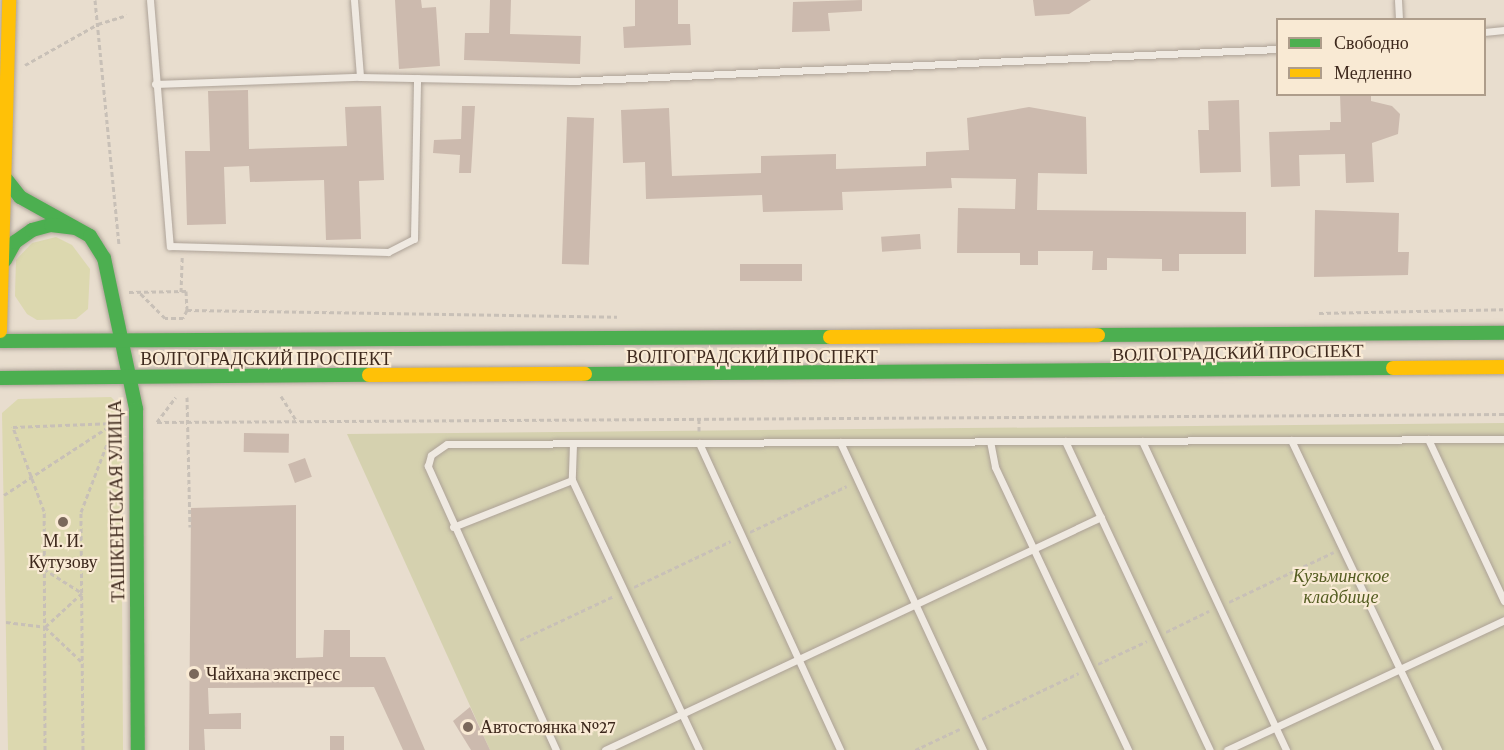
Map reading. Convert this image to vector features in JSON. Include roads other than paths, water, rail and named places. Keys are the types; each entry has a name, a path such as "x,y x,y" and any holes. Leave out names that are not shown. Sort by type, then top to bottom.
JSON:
{"main road":[{"path":"0,330 6,179 9,0"},
{"name":"ТАШКЕНТСКАЯ УЛИЦА","path":"6,179 20,197 90,236 104,258 136,409 138,750"},
{"path":"3,271 10,249 23,235 51,225 79,229"},
{"name":"ВОЛГОГРАДСКИЙ ПРОСПЕКТ","path":"0,341 1504,333"},
{"name":"ВОЛГОГРАДСКИЙ ПРОСПЕКТ","path":"0,378 1504,367"}],"lane":[{"path":"150,0 155,84 170,246 388,252 414,238 417,78"},
{"path":"354,0 360,77"},
{"path":"1398,0 1399,18"},
{"path":"1486,33 1504,30"},
{"path":"155,84 360,77 570,81 1276,49"},
{"path":"1428,439 1504,601"},
{"path":"556,750 453,527 428,466 431,455 447,444 1504,439"},
{"path":"1291,440 1438,750"},
{"path":"990,441 994,467 1128,750"},
{"path":"1065,441 1210,750"},
{"path":"1142,441 1286,750"},
{"path":"840,442 983,750"},
{"path":"699,443 740,537 840,750"},
{"path":"573,444 572,480 699,750"},
{"path":"453,527 572,480"},
{"path":"606,750 1101,517"},
{"path":"1227,750 1504,620"}],"place":[{"name":"М. И. Кутузову","path":"63,522"},
{"name":"Чайхана экспресс","path":"194,674"},
{"name":"Автостоянка №27","path":"468,727"}],"park label":[{"name":"Кузьминское кладбище","path":"1341,587"}]}
